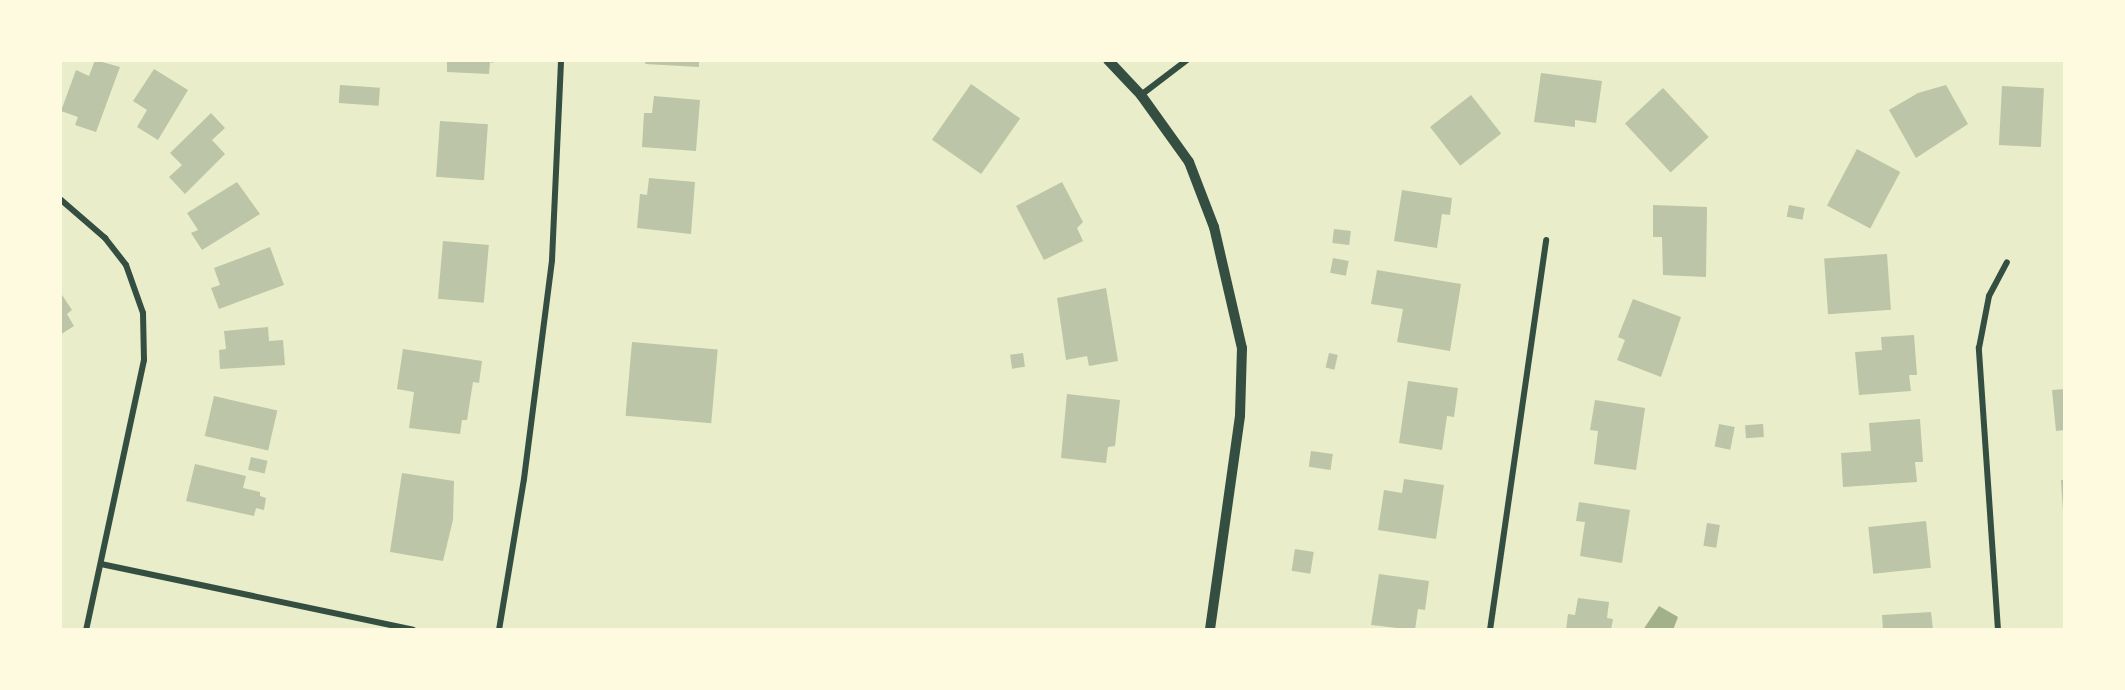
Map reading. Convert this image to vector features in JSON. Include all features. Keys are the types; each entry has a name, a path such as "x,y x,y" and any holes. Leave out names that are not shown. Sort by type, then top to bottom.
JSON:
{"street":[{"path":"499,630 524,479 552,260 561,60"},
{"path":"1107,60 1141,95 1193,172 1214,226 1242,348 1240,416 1210,630"},
{"path":"1141,95 1187,60"},
{"path":"60,199 105,238 126,265 143,313 144,360 86,630"},
{"path":"1490,630 1546,240"},
{"path":"1998,630 1979,348 1989,296 2007,261"},
{"path":"101,564 413,630"}],"shaded area":[{"path":"1659,606 1678,617 1673,630 1643,630"}],"building":[{"path":"95,60 120,67 96,132 75,125 78,117 61,111 76,70 89,76"},
{"path":"447,60 493,60 493,63 490,62 489,74 447,72"},
{"path":"646,60 699,60 699,67 645,64"},
{"path":"154,69 188,90 158,140 137,127 147,110 133,101"},
{"path":"1541,73 1602,81 1596,123 1575,120 1575,127 1534,122"},
{"path":"971,84 1020,118 981,174 932,140"},
{"path":"340,85 380,88 379,106 339,103"},
{"path":"1946,85 1968,124 1916,158 1889,110 1918,93"},
{"path":"2002,86 2044,88 2041,147 1999,145"},
{"path":"1663,88 1709,137 1671,172 1625,123"},
{"path":"1471,95 1501,134 1460,166 1430,127"},
{"path":"654,96 700,100 696,151 642,147 644,113 652,113"},
{"path":"211,113 225,128 212,140 225,154 185,194 169,177 182,165 170,153"},
{"path":"440,121 488,124 484,180 436,177"},
{"path":"1857,149 1900,172 1870,229 1827,206"},
{"path":"649,178 695,182 691,234 637,228 640,194 647,195"},
{"path":"237,182 260,214 202,250 191,233 198,230 187,213"},
{"path":"1062,182 1083,222 1077,228 1083,241 1044,260 1016,206"},
{"path":"1402,190 1452,198 1450,215 1442,214 1437,248 1394,241"},
{"path":"1653,205 1707,207 1706,277 1663,275 1662,237 1653,237"},
{"path":"1789,205 1805,208 1802,220 1787,217"},
{"path":"1334,229 1351,231 1349,245 1332,243"},
{"path":"443,241 489,245 484,303 438,299"},
{"path":"270,247 284,285 219,309 211,288 220,285 214,268"},
{"path":"1887,254 1891,310 1828,314 1824,258"},
{"path":"1333,258 1349,261 1346,276 1330,273"},
{"path":"1377,270 1461,284 1450,351 1397,342 1403,309 1371,304"},
{"path":"1106,288 1118,361 1089,366 1087,356 1066,360 1057,298"},
{"path":"60,292 72,310 67,314 74,326 60,335"},
{"path":"1633,299 1681,317 1661,377 1617,360 1625,340 1618,337"},
{"path":"268,327 269,341 283,340 285,365 220,369 219,350 226,349 224,331"},
{"path":"1914,335 1917,375 1909,375 1911,391 1859,395 1855,352 1882,350 1881,337"},
{"path":"632,342 718,349 711,423 626,416"},
{"path":"403,349 482,361 479,383 473,382 467,420 462,420 460,434 409,428 414,392 397,389"},
{"path":"1023,353 1025,367 1012,369 1010,355"},
{"path":"1329,353 1338,355 1334,370 1326,368"},
{"path":"1408,381 1458,388 1454,417 1447,416 1442,450 1399,443"},
{"path":"2065,389 2065,430 2056,431 2052,390"},
{"path":"1067,394 1120,400 1115,446 1108,447 1106,463 1061,458"},
{"path":"214,396 277,411 268,451 205,436"},
{"path":"1595,400 1645,408 1636,470 1594,464 1598,431 1590,430"},
{"path":"1920,419 1923,462 1915,462 1917,482 1843,487 1841,453 1871,451 1869,423"},
{"path":"1719,424 1735,427 1730,450 1715,447"},
{"path":"1763,424 1764,437 1746,438 1745,425"},
{"path":"1311,451 1333,454 1331,470 1309,467"},
{"path":"251,457 268,461 265,473 248,470"},
{"path":"195,464 246,476 243,488 260,492 260,496 266,498 264,510 256,508 254,516 186,501"},
{"path":"402,473 454,481 453,520 443,561 390,552"},
{"path":"1404,479 1444,485 1436,539 1378,530 1384,490 1402,493"},
{"path":"2061,480 2065,480 2065,511 2063,511"},
{"path":"1579,502 1630,510 1622,563 1580,556 1585,522 1576,521"},
{"path":"1926,521 1931,568 1873,574 1868,527"},
{"path":"1707,523 1720,525 1716,548 1703,546"},
{"path":"1295,549 1314,552 1310,574 1292,571"},
{"path":"1379,574 1429,581 1425,610 1418,609 1415,630 1371,625"},
{"path":"1578,598 1609,602 1607,618 1613,619 1611,630 1566,630 1568,614 1575,615"},
{"path":"1931,612 1933,630 1883,630 1882,615"}]}
